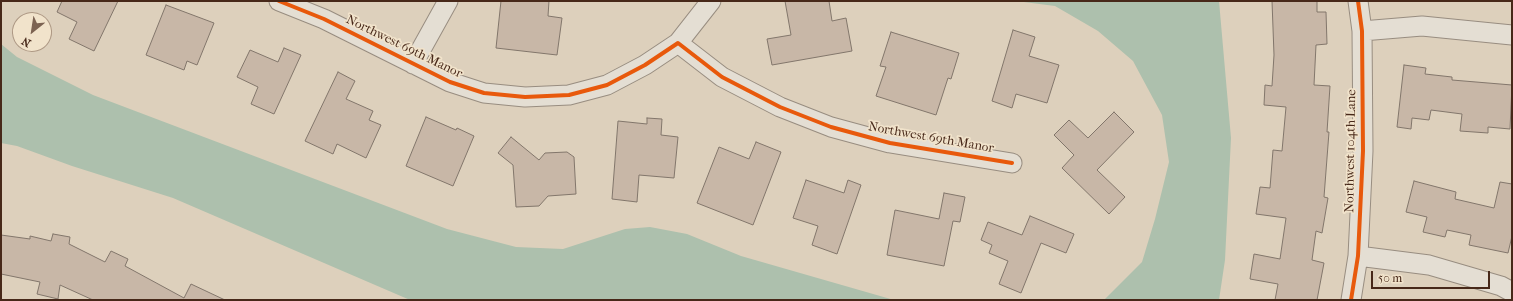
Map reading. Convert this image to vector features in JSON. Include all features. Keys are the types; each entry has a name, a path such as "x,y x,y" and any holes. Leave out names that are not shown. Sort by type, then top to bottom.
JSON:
{"street":[{"name":"Northwest 69th Manor","path":"279,1 324,19 450,82 484,93 525,97 569,95 607,85 645,64 678,43 722,77 780,107 831,127 890,143 1012,163"},
{"path":"413,64 448,1"},
{"path":"678,43 711,1"},
{"name":"Northwest 104th Lane","path":"1351,300 1358,256 1363,151 1362,31 1358,1"},
{"path":"1362,31 1422,26 1512,36"},
{"path":"1358,256 1429,265 1501,286 1512,292"}],"shaded area":[{"path":"1016,1 1219,1 1231,138 1225,260 1219,300 1104,300 1142,262 1155,219 1169,162 1162,115 1133,61 1098,31 1055,6"},
{"path":"1,44 17,57 93,95 447,229 516,247 563,249 625,229 650,227 687,234 741,256 894,300 410,300 173,198 72,166 17,146 1,143"}],"building":[{"path":"62,1 118,1 94,51 69,39 77,22 57,12"},
{"path":"501,1 549,1 548,16 562,18 557,55 496,48"},
{"path":"785,1 829,1 832,21 846,18 852,51 772,65 767,39 791,35"},
{"path":"1272,1 1317,1 1317,12 1326,12 1327,44 1316,45 1314,85 1330,86 1327,132 1329,132 1324,197 1328,198 1322,233 1316,231 1312,260 1324,263 1317,300 1275,300 1278,284 1250,279 1254,254 1280,259 1286,218 1256,214 1260,187 1270,188 1273,150 1282,151 1286,107 1264,105 1265,85 1272,86 1274,55"},
{"path":"166,5 214,23 197,65 187,61 184,70 146,55"},
{"path":"1013,30 1035,37 1029,56 1059,65 1047,103 1016,94 1012,108 992,101"},
{"path":"891,32 959,53 951,79 948,78 936,115 876,96 886,67 880,66"},
{"path":"284,48 301,55 274,114 251,104 258,87 237,77 250,50 278,62"},
{"path":"1404,65 1426,68 1425,74 1452,77 1452,80 1512,85 1510,129 1488,127 1488,133 1460,131 1462,114 1431,110 1429,120 1412,118 1411,129 1397,127"},
{"path":"338,72 355,81 346,99 373,111 369,120 381,125 366,158 337,144 333,154 305,141"},
{"path":"1114,112 1134,132 1097,170 1125,197 1109,214 1062,168 1074,155 1054,135 1069,120 1088,138"},
{"path":"426,117 474,136 453,186 406,166"},
{"path":"647,118 662,119 661,135 678,137 674,178 639,175 637,202 612,199 618,121 647,124"},
{"path":"511,137 539,160 545,153 567,152 574,157 576,194 548,196 539,206 516,207 513,165 498,153"},
{"path":"756,142 781,152 753,225 697,203 719,147 749,159"},
{"path":"806,180 844,193 848,180 861,185 837,254 812,245 818,226 793,218"},
{"path":"1414,181 1456,192 1455,199 1494,208 1500,182 1512,184 1512,236 1508,253 1469,245 1471,235 1447,230 1445,237 1423,232 1427,217 1406,212"},
{"path":"944,193 965,197 960,222 953,221 944,266 887,255 895,210 939,219"},
{"path":"1030,216 1074,234 1066,253 1041,243 1021,293 999,284 1008,261 989,253 992,245 981,240 988,222 1022,235"},
{"path":"53,234 70,237 69,244 105,262 111,251 128,259 125,266 184,298 191,284 225,300 93,300 60,285 58,299 37,294 40,282 1,274 1,235 30,239 30,236 51,241"}],"cycle path":[{"path":"279,1 324,19 450,82 484,93 525,97 569,95 607,85 645,65 678,43 722,77 780,107 831,127 890,143 1012,163"},
{"path":"1351,300 1358,256 1363,151 1362,31 1358,1"}]}
